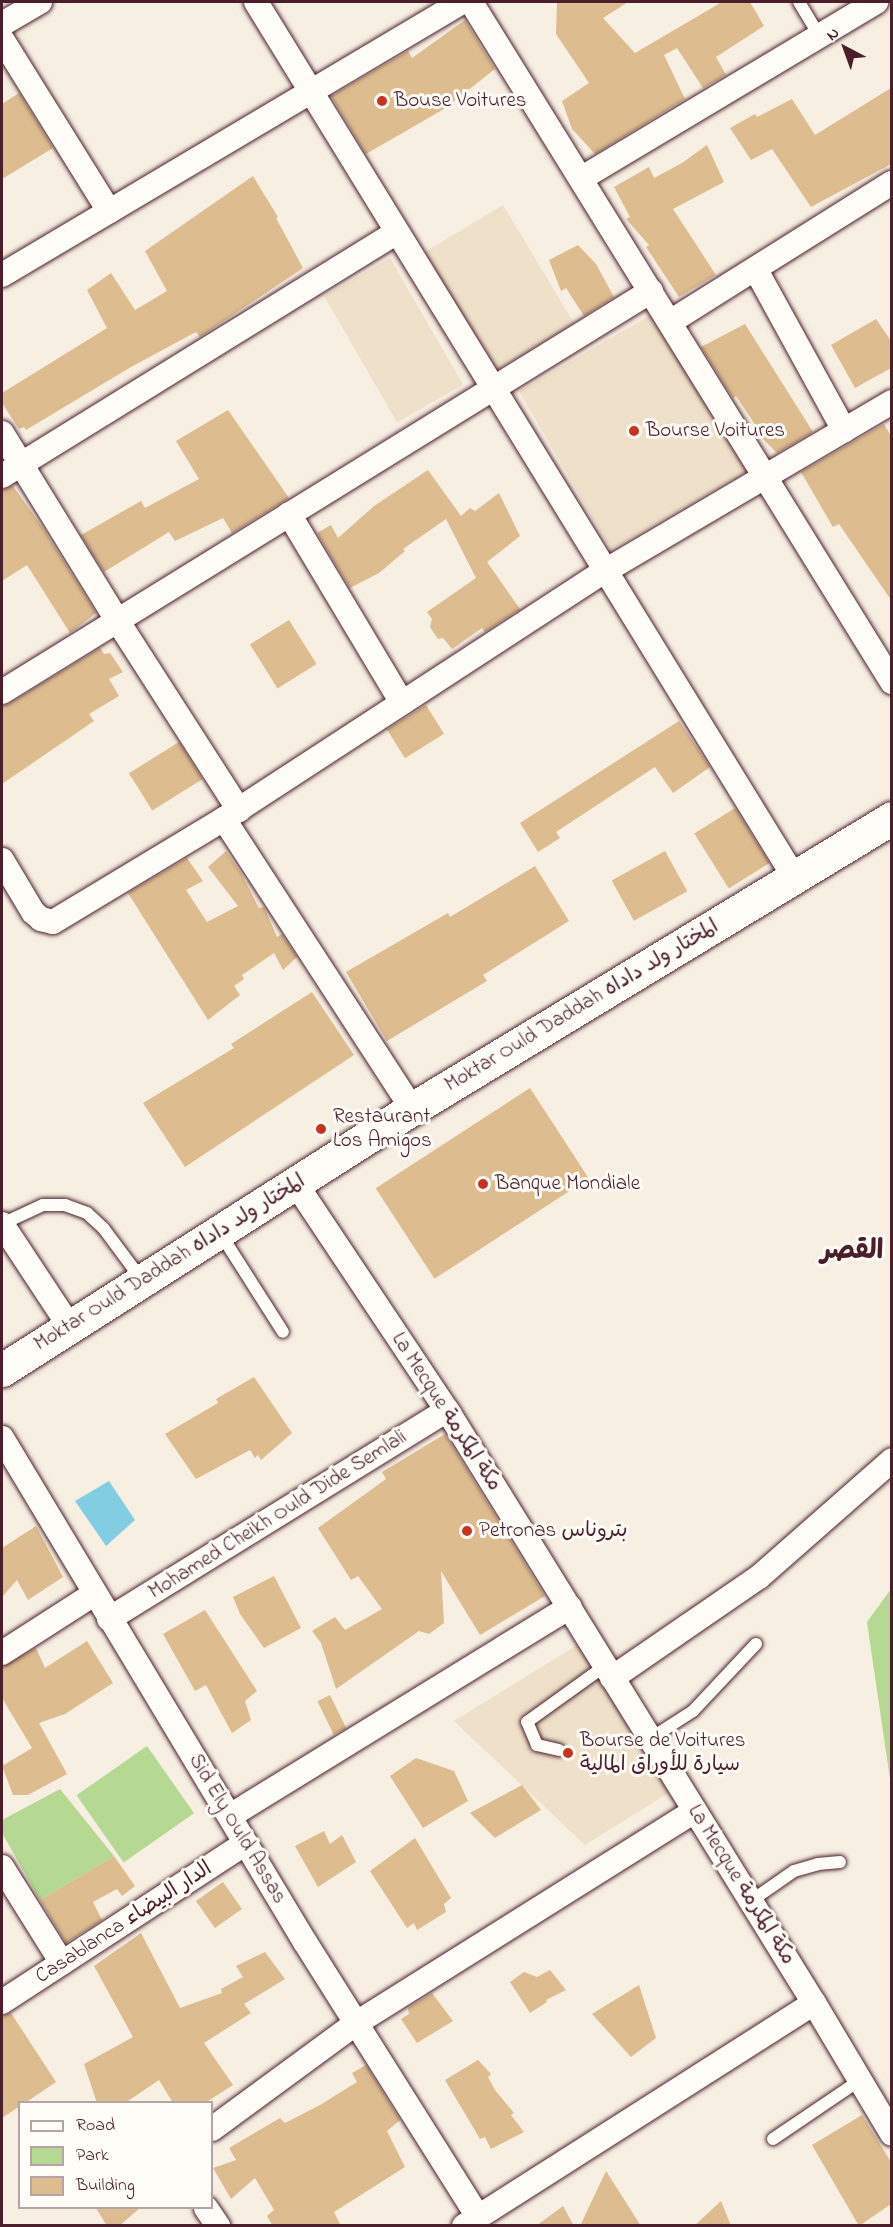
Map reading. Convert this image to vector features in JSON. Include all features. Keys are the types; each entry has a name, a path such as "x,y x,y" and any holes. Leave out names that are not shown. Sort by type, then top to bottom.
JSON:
{"main road":[{"name":"Moktar Ould Daddah المختار ولد داداه","path":"2,1370 412,1109 891,818"}],"street":[{"path":"2,24 40,2"},
{"path":"256,2 396,234 493,387 794,877"},
{"path":"2,275 462,2"},
{"path":"471,2 766,475 891,682"},
{"path":"582,178 875,2"},
{"path":"2,39 109,211"},
{"path":"670,322 891,183"},
{"path":"11,470 396,234"},
{"path":"756,270 844,430"},
{"path":"2,692 651,291"},
{"path":"2,860 33,912 53,922 232,814 605,571 766,475 890,406"},
{"path":"2,433 11,470 117,620 412,1109"},
{"path":"289,514 402,703"},
{"name":"La Mecque مكة المكرمة","path":"296,1184 447,1410 814,2003 891,2134"},
{"path":"2,1224 70,1327"},
{"name":"Mohamed Cheikh Ould Dide Semlali","path":"109,1619 447,1410"},
{"name":"Sid Ely Ould Assas","path":"2,1438 471,2221"},
{"path":"609,1672 759,1576 891,1460"},
{"path":"2,1653 94,1594"},
{"path":"230,1816 570,1607"},
{"path":"213,2128 355,2024 695,1811"},
{"name":"Casablanca الدار البيضاء","path":"2,2002 246,1843"},
{"path":"2,1867 62,1963"},
{"path":"471,2221 814,2003"},
{"path":"207,2209 218,2226"}],"lane":[{"path":"799,2 819,35"},
{"path":"2,1224 43,1205 65,1205 87,1213 104,1229 142,1281"},
{"path":"220,1232 283,1332"},
{"path":"651,1738 693,1711 756,1644"},
{"path":"559,1750 537,1745 527,1722 609,1672"},
{"path":"750,1901 794,1871 818,1864 840,1862"},
{"path":"773,2139 860,2080"}],"shaded area":[{"path":"503,205 574,323 495,371 424,252"},
{"path":"390,258 463,384 397,422 324,296"},
{"name":"Bourse Voitures","path":"656,312 748,470 611,549 519,391"},
{"name":"Bourse de Voitures سيارة للأوراق المالية","path":"582,1642 670,1792 585,1845 454,1721"}],"green space":[{"path":"891,1589 891,1786 867,1622"},
{"path":"147,1746 194,1813 124,1862 77,1795"},
{"path":"60,1789 114,1856 40,1900 2,1833 2,1820"}],"water":[{"path":"109,1481 135,1520 106,1546 75,1501"}],"building":[{"path":"557,2 628,2 603,18 635,53 722,2 750,2 764,26 716,57 726,75 703,88 677,48 664,55 685,99 595,154 572,129 562,101 589,83 556,34"},
{"name":"Bouse Voitures","path":"465,20 495,69 444,109 366,154 331,96 408,51 412,58"},
{"path":"891,88 891,164 811,207 772,149 751,160 730,128 755,114 757,117 792,99 815,135"},
{"path":"19,93 53,148 2,179 2,104"},
{"path":"707,145 724,182 673,209 716,275 679,297 646,247 649,245 626,219 630,217 614,187 649,167 654,178 682,163"},
{"path":"253,176 278,217 276,218 303,268 200,337 196,332 131,367 26,430 24,427 19,429 2,403 2,393 107,328 87,290 111,273 135,310 167,291 145,251"},
{"path":"578,245 596,264 614,297 584,316 566,288 561,291 549,260"},
{"path":"876,319 891,341 891,368 855,388 831,345"},
{"path":"745,324 813,432 777,453 760,436 762,435 736,396 733,398 701,347"},
{"path":"228,410 289,498 232,533 223,518 175,541 169,532 104,572 81,535 141,501 145,508 199,479 176,441"},
{"path":"884,424 891,436 891,600 839,524 833,527 801,472"},
{"path":"428,470 461,516 470,508 475,511 499,493 520,536 487,562 520,609 485,632 482,628 452,649 443,638 438,639 430,627 432,619 427,612 476,578 446,519 403,549 405,551 379,573 350,588 317,533 331,525 338,538 374,506"},
{"path":"13,486 43,528 96,613 70,633 27,565 2,581 2,490"},
{"path":"289,620 317,664 278,688 250,644"},
{"path":"100,648 104,654 110,653 123,672 109,679 119,696 89,714 94,721 2,784 2,706 9,704"},
{"path":"426,705 444,734 405,758 387,729"},
{"path":"679,721 710,767 673,793 655,767 556,832 560,838 538,852 520,823"},
{"path":"179,742 202,779 152,811 129,773"},
{"path":"735,808 769,863 729,889 694,833"},
{"path":"226,851 241,873 259,908 264,907 277,937 282,934 297,957 283,970 274,953 242,975 244,979 234,986 240,995 208,1020 128,893 187,858 203,881 186,890 207,922 238,906 208,867"},
{"path":"665,851 687,891 634,921 612,881"},
{"path":"535,866 569,921 483,975 487,981 387,1041 346,972 448,913 450,917"},
{"path":"312,992 354,1055 185,1167 143,1103 234,1048 231,1044"},
{"name":"Banque Mondiale","path":"530,1088 589,1179 435,1279 376,1188"},
{"path":"254,1377 292,1433 261,1460 258,1455 255,1458 250,1450 196,1479 165,1434 218,1403 216,1399"},
{"path":"445,1434 545,1596 480,1635 441,1571 444,1623 429,1634 419,1631 336,1689 321,1643 312,1631 335,1617 345,1630 382,1609 358,1576 351,1580 318,1528 386,1479 382,1472"},
{"path":"36,1526 63,1577 28,1600 17,1580 2,1597 2,1548"},
{"path":"274,1576 301,1628 264,1648 240,1614 233,1597"},
{"path":"205,1610 257,1691 245,1701 251,1720 232,1733 206,1685 195,1691 163,1634"},
{"path":"87,1641 113,1683 65,1714 39,1723 67,1774 28,1795 13,1795 2,1766 32,1748 2,1698 2,1667 36,1648 45,1668"},
{"path":"330,1695 346,1728 334,1734 317,1701"},
{"path":"416,1758 454,1771 468,1801 423,1828 390,1776"},
{"path":"522,1785 541,1810 495,1838 470,1813"},
{"path":"324,1831 330,1844 342,1835 356,1862 318,1887 295,1846"},
{"path":"415,1838 451,1898 444,1904 446,1912 417,1930 414,1923 407,1928 370,1871"},
{"path":"114,1856 135,1886 122,1896 117,1889 93,1902 102,1920 66,1943 40,1900"},
{"path":"223,1882 242,1909 215,1928 196,1901"},
{"path":"141,1933 180,2008 222,1993 221,1989 243,1977 236,1966 265,1952 285,1979 244,2004 251,2013 204,2043 233,2085 208,2101 172,2101 159,2080 128,2101 96,2101 84,2064 133,2037 94,1966"},
{"path":"550,1970 566,1990 546,2000 547,2002 530,2013 510,1982 524,1972 537,1977"},
{"path":"639,1985 656,2038 631,2057 592,2014"},
{"path":"432,1993 453,2021 417,2043 401,2019 409,2014 408,2008"},
{"path":"11,2013 56,2082 28,2101 18,2101 18,2107 2,2118 2,2016"},
{"path":"478,2060 491,2074 488,2077 495,2090 514,2113 511,2115 524,2132 491,2149 485,2137 480,2139 445,2080"},
{"path":"366,2065 400,2120 387,2131 405,2167 334,2212 341,2226 273,2226 267,2216 274,2210 255,2178 231,2199 213,2168 236,2160 229,2148 280,2118 285,2123 320,2105 357,2082 352,2073"},
{"path":"862,2115 891,2162 891,2204 859,2226 812,2145"},
{"path":"606,2171 641,2226 580,2226"},
{"path":"721,2201 731,2226 694,2226"},
{"path":"563,2206 574,2226 536,2226"},
{"path":"97,2209 139,2209 119,2226 107,2226"}],"place":[{"name":"Bouse Voitures","path":"382,101"},
{"name":"Bourse Voitures","path":"634,431"},
{"name":"Restaurant Los Amigos","path":"321,1129"},
{"name":"Banque Mondiale","path":"483,1184"},
{"name":"Petronas بتروناس","path":"467,1531"},
{"name":"Bourse de Voitures سيارة للأوراق المالية","path":"568,1753"}],"district":[{"name":"القصر","path":"852,1252"}]}
